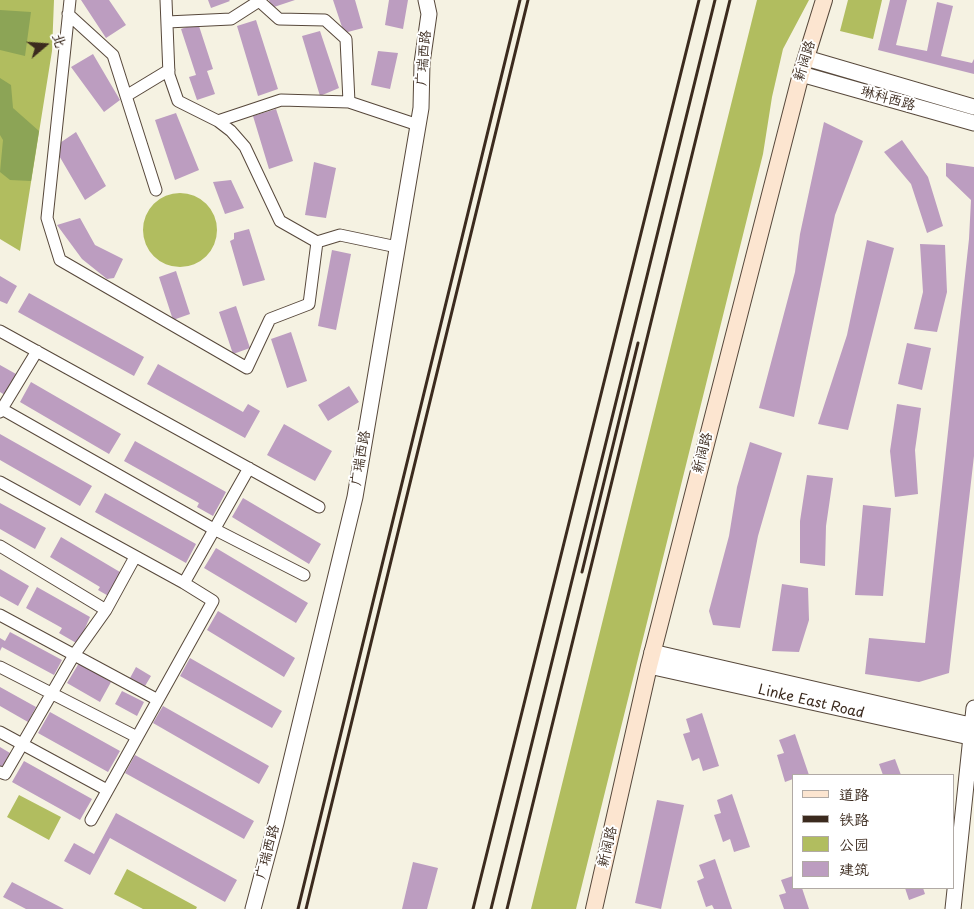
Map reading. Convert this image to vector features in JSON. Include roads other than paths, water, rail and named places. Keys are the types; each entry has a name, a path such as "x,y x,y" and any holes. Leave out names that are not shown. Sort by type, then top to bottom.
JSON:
{"main road":[{"name":"新阔路","path":"594,909 650,659 803,66 824,0"}],"street":[{"path":"70,0 47,218 60,260 247,368 270,319 308,304 317,242"},
{"path":"166,0 169,70 172,89 178,101 218,121 245,147 280,221 317,242 340,236 397,247"},
{"name":"广瑞西路","path":"253,909 276,823 355,496 418,125 429,14 426,0"},
{"path":"167,22 231,19 259,1 279,19 325,20 346,39 349,102"},
{"path":"68,14 113,55 156,190"},
{"name":"琳科西路","path":"803,66 974,108"},
{"name":"琳科西路","path":"803,66 974,123"},
{"path":"126,96 169,70"},
{"path":"218,121 281,100 349,102 418,125"},
{"path":"0,331 319,507"},
{"path":"36,351 1,410 215,529 304,575"},
{"path":"184,583 249,468"},
{"path":"0,482 213,600 91,820"},
{"path":"0,546 106,610"},
{"path":"0,772 6,774 74,655 106,610 135,556"},
{"path":"0,615 158,700"},
{"name":"Linke East Road","path":"650,659 973,732"},
{"path":"0,667 53,692 137,737"},
{"path":"953,909 974,708"},
{"path":"0,732 24,743 108,790"},
{"path":"958,909 974,763"}],"railway":[{"path":"298,909 520,0"},
{"path":"306,909 528,0"},
{"path":"473,909 699,0"},
{"path":"491,909 715,0"},
{"path":"507,909 730,0"},
{"path":"582,572 638,343"}]}
